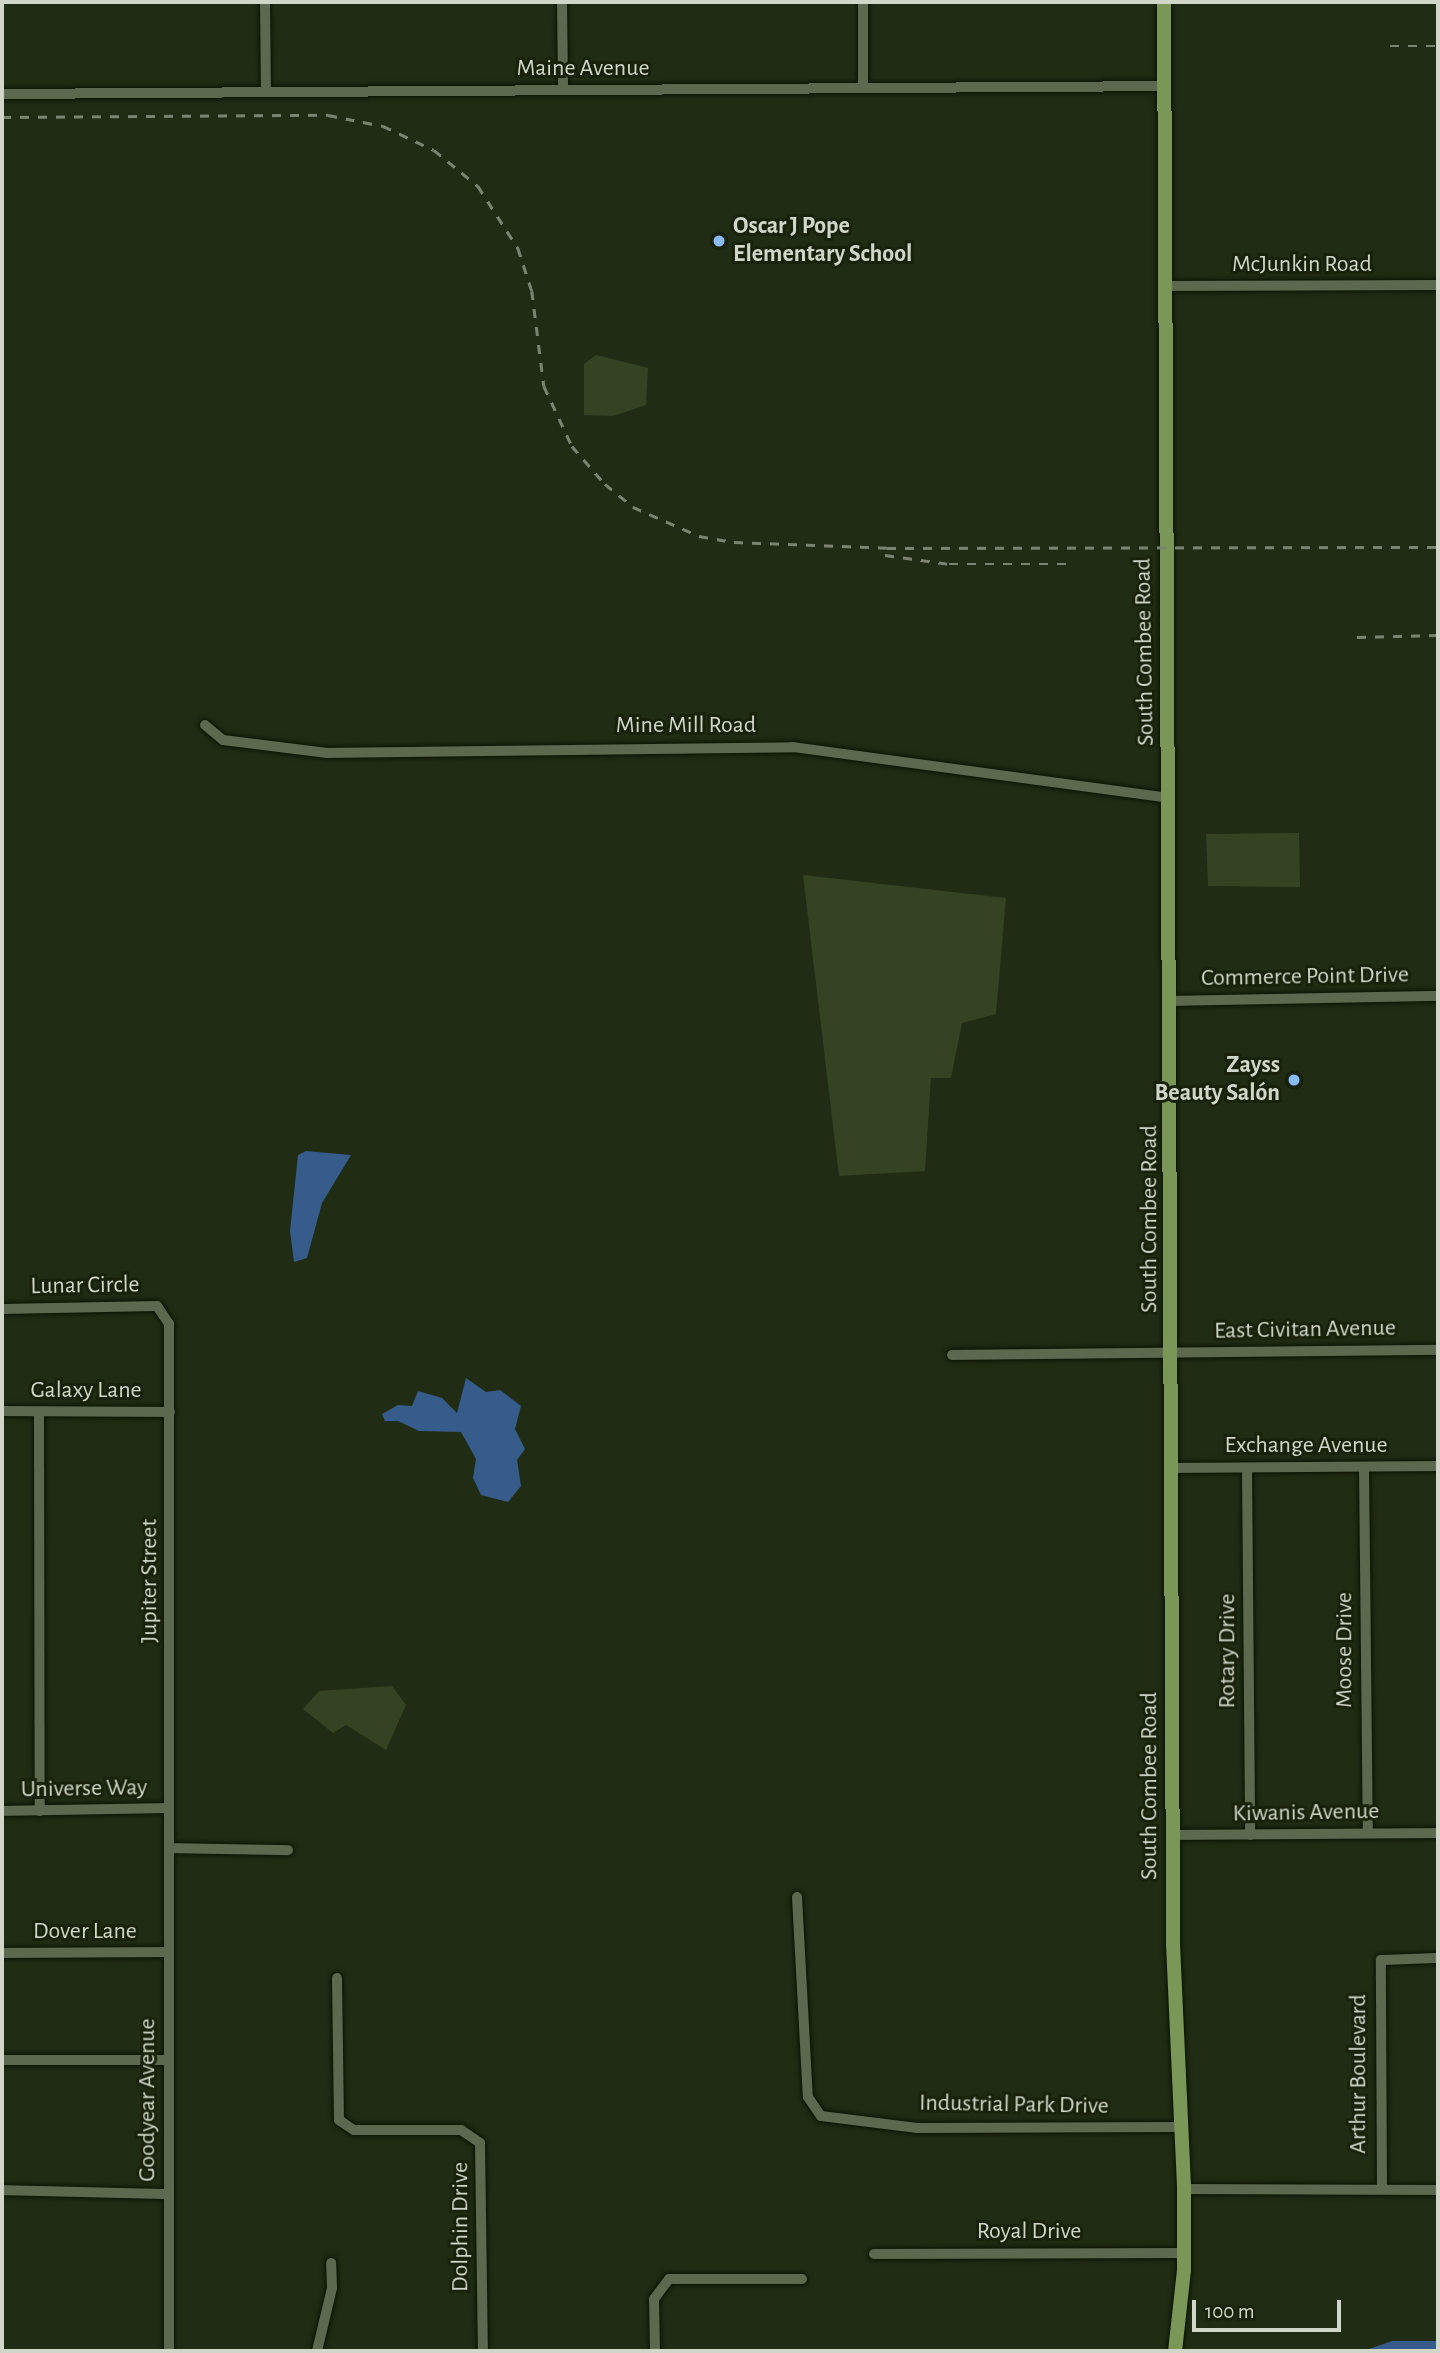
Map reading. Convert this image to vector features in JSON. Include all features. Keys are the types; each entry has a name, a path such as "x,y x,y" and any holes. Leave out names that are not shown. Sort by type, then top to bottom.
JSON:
{"main road":[{"name":"South Combee Road","path":"1164,2 1172,1001 1174,1835 1179,2127 1184,2189 1184,2253 1175,2351"}],"street":[{"path":"265,2 266,92"},
{"path":"562,2 563,90"},
{"path":"863,2 863,87"},
{"name":"Maine Avenue","path":"2,93 1165,86"},
{"name":"McJunkin Road","path":"1167,286 1438,285"},
{"name":"Mine Mill Road","path":"205,725 223,740 327,753 793,747 1170,798"},
{"name":"Commerce Point Drive","path":"1172,1001 1438,996"},
{"name":"Lunar Circle","path":"2,1309 157,1307 166,1313"},
{"name":"Jupiter Street","path":"166,1313 170,1412 171,1785 166,1808 169,1848"},
{"name":"East Civitan Avenue","path":"952,1355 1438,1350"},
{"name":"Galaxy Lane","path":"2,1411 170,1412"},
{"path":"39,1412 40,1811"},
{"name":"Exchange Avenue","path":"1173,1468 1438,1466"},
{"name":"Moose Drive","path":"1364,1467 1368,1833"},
{"name":"Rotary Drive","path":"1247,1468 1250,1835"},
{"name":"Universe Way","path":"2,1811 166,1808"},
{"name":"Kiwanis Avenue","path":"1174,1835 1438,1833"},
{"path":"169,1848 288,1850"},
{"name":"Goodyear Avenue","path":"169,1848 169,2351"},
{"name":"Industrial Park Drive","path":"797,1897 808,2096 821,2116 918,2128 1179,2127"},
{"name":"Dover Lane","path":"2,1953 168,1952"},
{"name":"Arthur Boulevard","path":"1382,2188 1381,1960 1438,1958"},
{"name":"Dolphin Drive","path":"337,1978 339,2120 354,2130 461,2130 480,2143 483,2351"},
{"path":"2,2060 169,2060"},
{"path":"1184,2189 1438,2190"},
{"path":"2,2190 169,2193"},
{"name":"Royal Drive","path":"874,2254 1184,2253"},
{"path":"317,2351 332,2288 331,2263"},
{"path":"655,2351 654,2299 669,2280 802,2279"}],"green space":[{"path":"596,355 648,368 646,405 613,416 584,415 584,364"},
{"path":"1299,833 1300,887 1208,886 1206,834"},
{"path":"803,875 1006,898 996,1014 962,1023 951,1078 931,1078 925,1171 839,1176"},
{"path":"392,1686 406,1705 386,1750 346,1725 333,1733 303,1709 319,1691"}],"water":[{"path":"306,1151 351,1155 322,1203 307,1258 294,1262 290,1231 298,1155"},
{"path":"466,1378 486,1392 500,1390 521,1406 515,1429 525,1449 517,1460 521,1486 508,1502 481,1495 473,1478 476,1459 461,1432 419,1431 398,1421 385,1421 382,1414 398,1405 412,1406 418,1391 442,1398 457,1413"},
{"path":"1392,2341 1438,2341 1438,2351 1363,2351"}],"railway":[{"path":"1390,46 1438,46"},
{"path":"2,117 328,115 383,126 434,150 478,186 518,248 532,291 544,386 572,446 605,484 633,507 699,536 734,542 887,548 1438,547"},
{"path":"885,555 949,564 1068,564"},
{"path":"1357,637 1438,635"}],"place":[{"name":"Oscar J Pope Elementary School","path":"719,241"},
{"name":"Zayss Beauty Salón","path":"1294,1080"}]}
